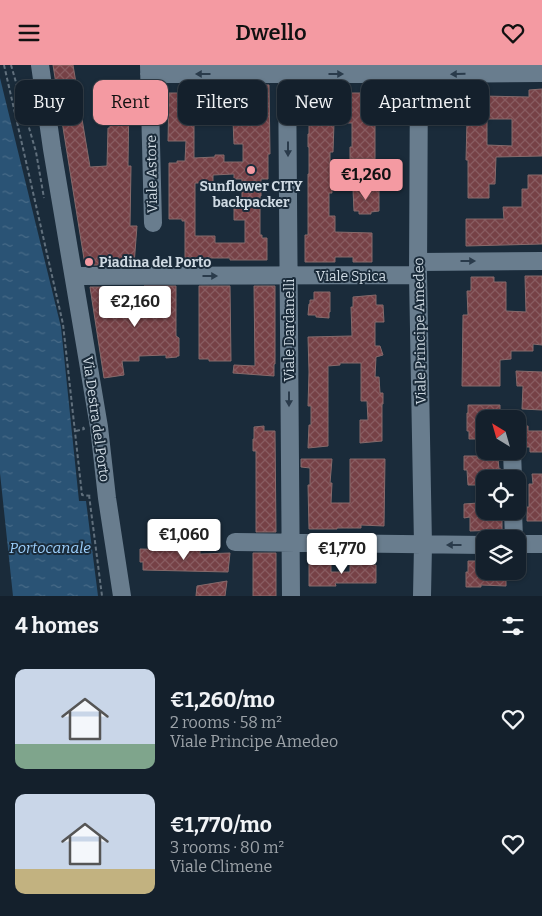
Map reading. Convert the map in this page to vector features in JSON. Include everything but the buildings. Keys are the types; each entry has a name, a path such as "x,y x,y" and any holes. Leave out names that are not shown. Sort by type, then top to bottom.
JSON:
{"street":[{"name":"Via Destra del Porto","path":"40,65 52,149 99,427 107,498 122,596"},
{"path":"149,69 419,70 542,73"},
{"name":"Viale Astore","path":"149,69 153,223"},
{"name":"Viale Dardanelli","path":"287,69 291,596"},
{"name":"Viale Principe Amedeo","path":"419,70 418,268 423,545 422,596"},
{"name":"Viale Spica","path":"74,276 289,276 542,261"},
{"path":"235,542 476,545"},
{"path":"526,545 542,545"}],"path":[{"path":"4,65 63,324 82,495 89,495 102,596"},
{"path":"11,65 36,152 44,199"},
{"path":"65,314 68,333"},
{"path":"76,431 84,429 82,419"}],"water":[{"name":"Portocanale","path":"0,78 61,327 79,501 86,501 98,596 13,596 0,473"}],"place":[{"name":"Sunflower CITY backpacker","path":"251,170"},
{"name":"Piadina del Porto","path":"89,262"}]}
